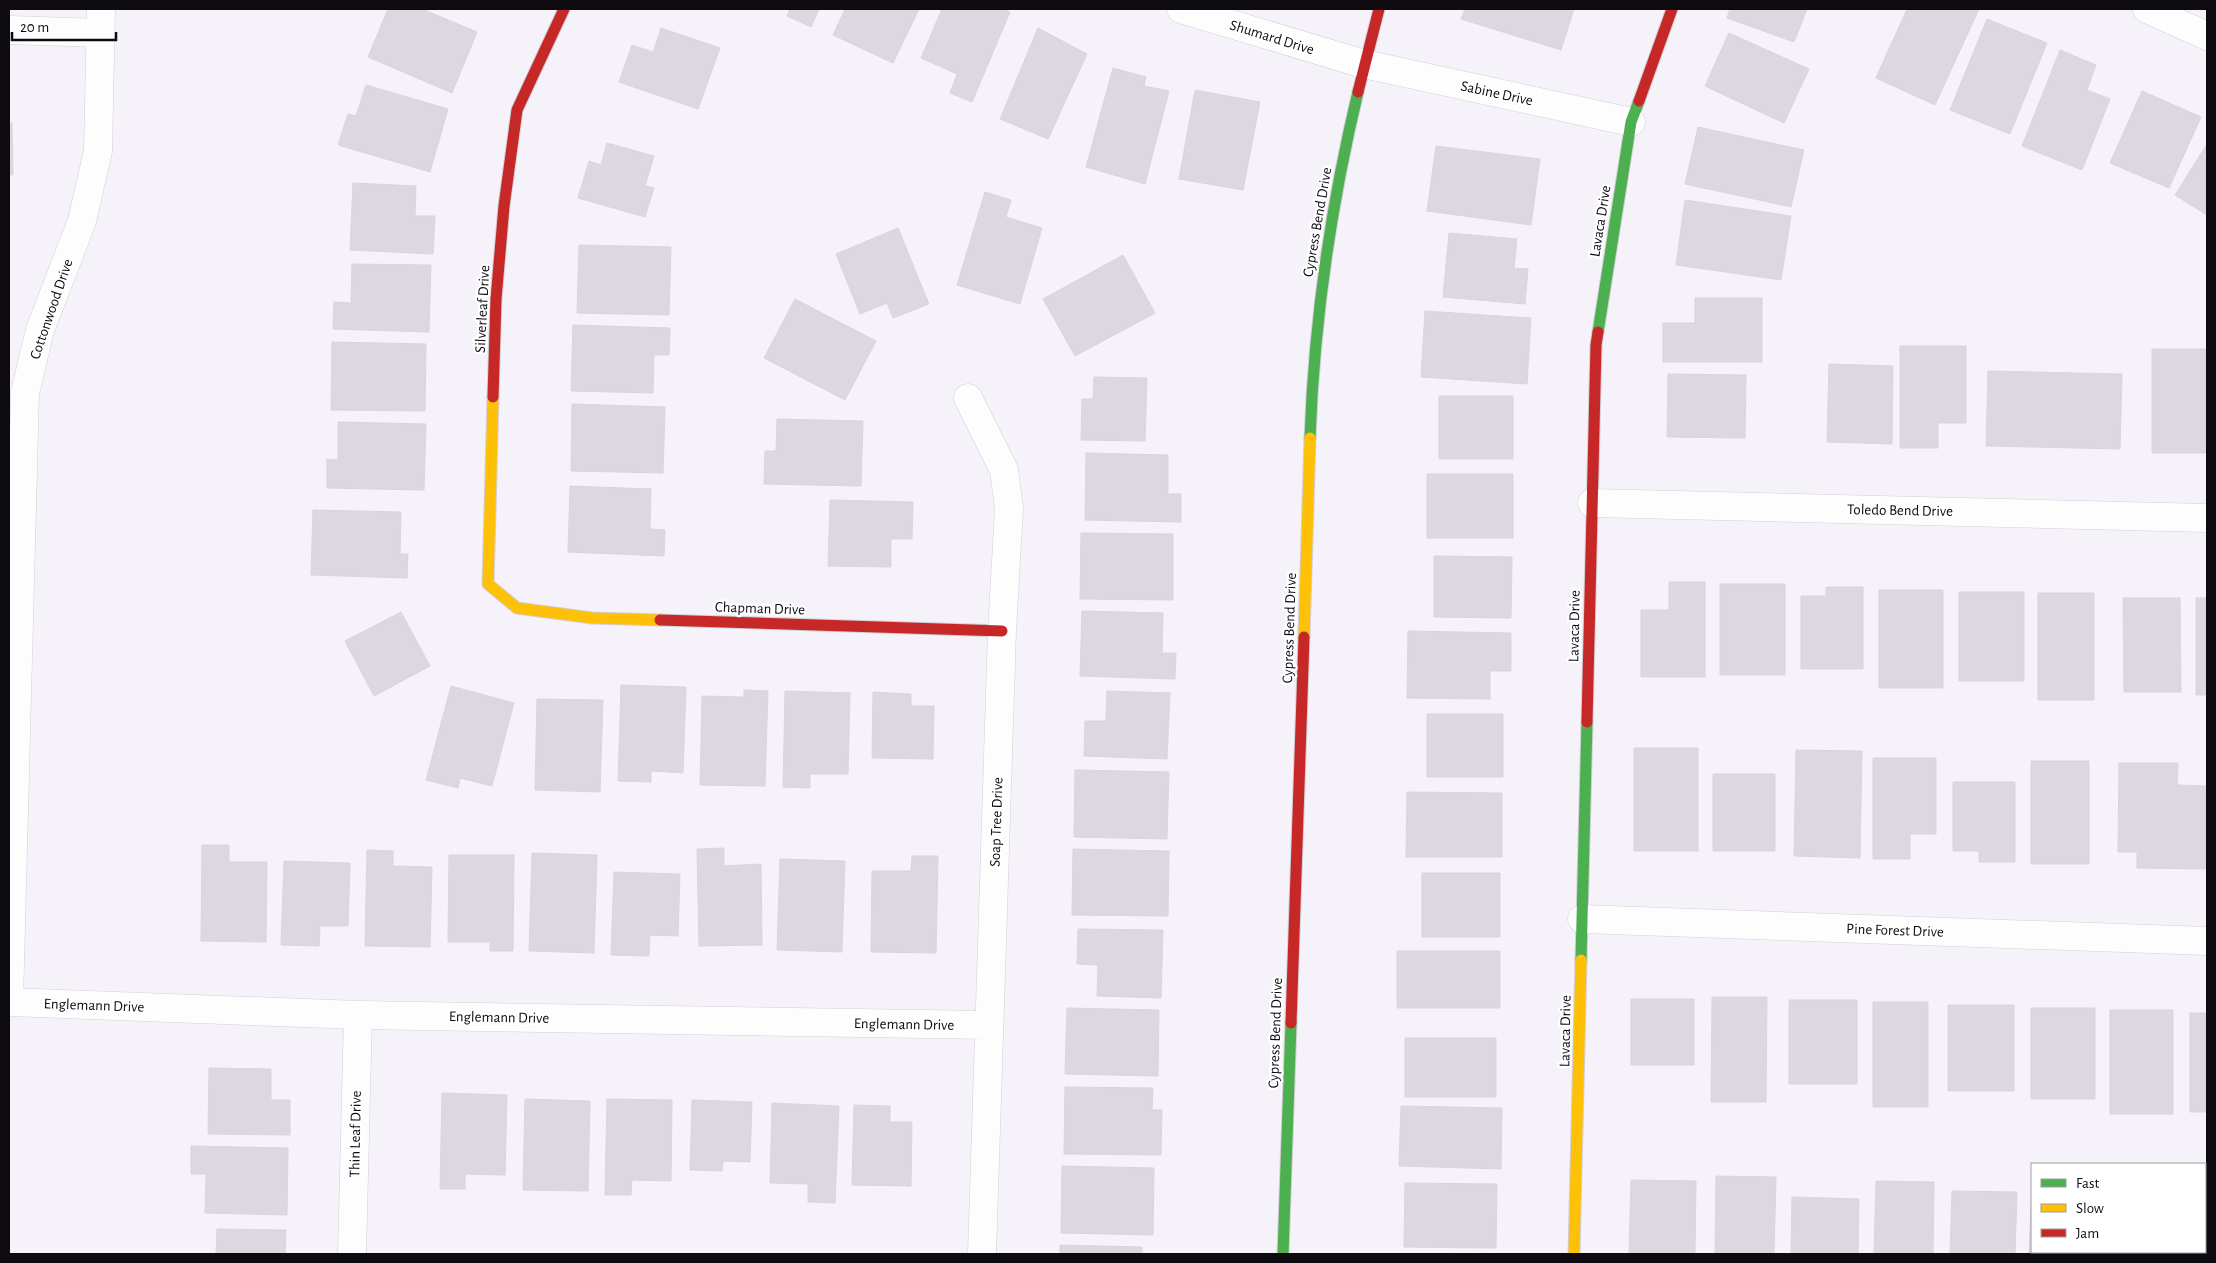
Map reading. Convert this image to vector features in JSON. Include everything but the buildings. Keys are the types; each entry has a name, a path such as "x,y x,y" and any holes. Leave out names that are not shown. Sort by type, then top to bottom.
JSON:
{"street":[{"name":"Silverleaf Drive","path":"517,608 488,584 496,299 504,206 517,110 564,9"},
{"name":"Shumard Drive","path":"1181,9 1364,64"},
{"name":"Cypress Bend Drive","path":"1283,1254 1312,391 1318,311 1330,231 1364,64 1379,9"},
{"name":"Lavaca Drive","path":"1574,1254 1596,345 1631,122 1672,9"},
{"path":"2146,9 2207,36"},
{"path":"9,30 101,21"},
{"name":"Cottonwood Drive","path":"9,1002 25,393 40,330 82,221 98,152 101,21"},
{"name":"Sabine Drive","path":"1364,64 1631,122"},
{"name":"Soap Tree Drive","path":"968,398 1004,470 1009,509 1002,631 982,1254"},
{"name":"Toledo Bend Drive","path":"1592,503 2207,518"},
{"name":"Chapman Drive","path":"517,608 592,618 1002,631"},
{"name":"Pine Forest Drive","path":"1582,919 2207,940"},
{"name":"Englemann Drive","path":"9,1002 358,1014 990,1025"},
{"name":"Thin Leaf Drive","path":"352,1254 358,1014"}],"traffic: fast":[{"path":"1310,438 1315,351 1325,264 1348,135 1358,92"},
{"path":"1598,332 1631,122 1639,101"},
{"path":"1581,960 1587,722"},
{"path":"1283,1254 1291,1023"}],"traffic: slow":[{"path":"493,397 488,584 517,608 592,618 660,620"},
{"path":"1304,637 1310,438"},
{"path":"1574,1254 1581,960"}],"traffic: jam":[{"path":"493,397 496,299 504,206 517,110 564,9"},
{"path":"1358,92 1379,9"},
{"path":"1639,101 1672,9"},
{"path":"1587,722 1596,345 1598,332"},
{"path":"660,620 1002,631"},
{"path":"1291,1023 1304,637"}]}
